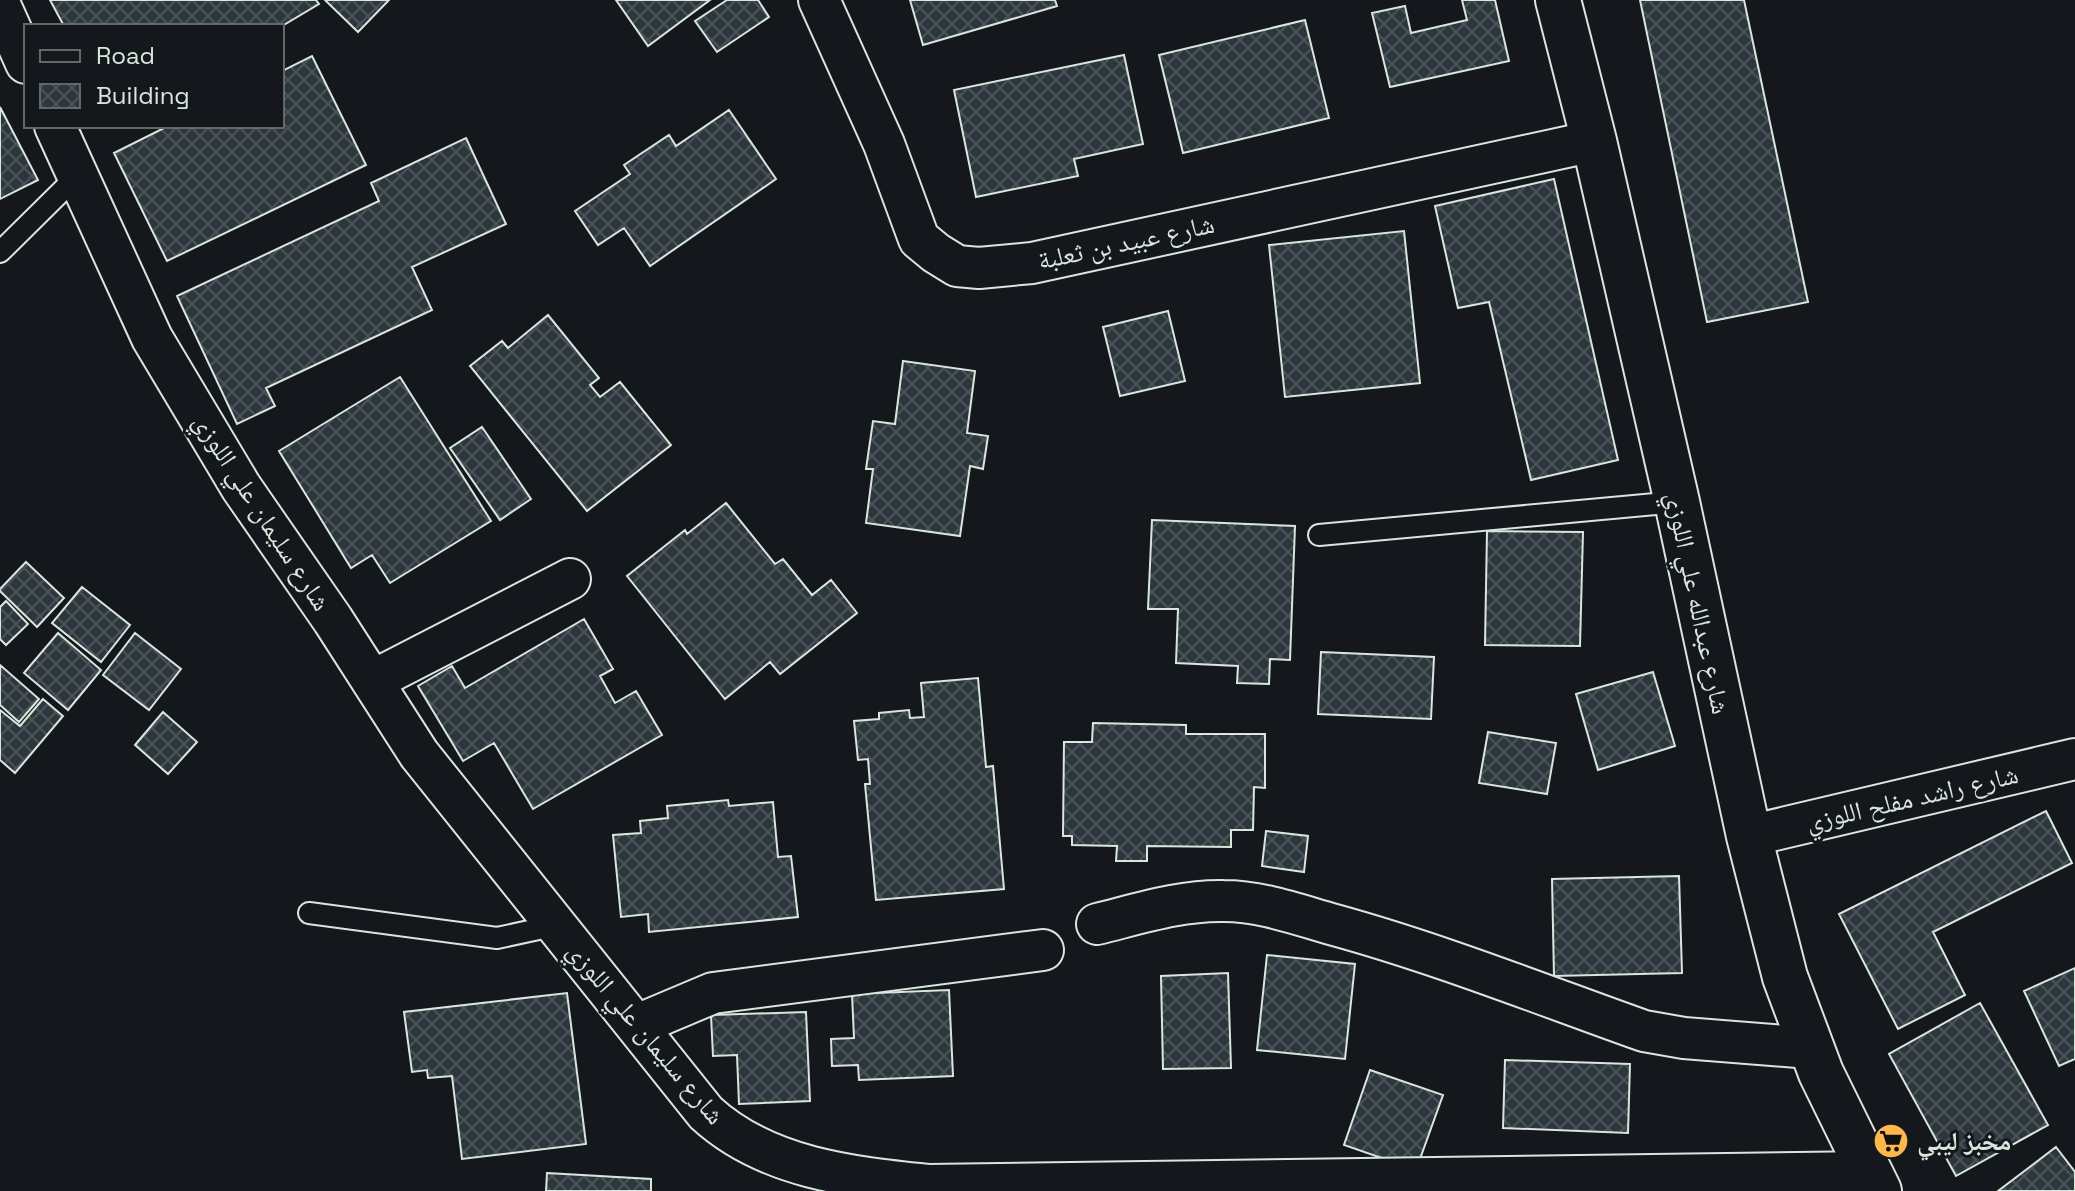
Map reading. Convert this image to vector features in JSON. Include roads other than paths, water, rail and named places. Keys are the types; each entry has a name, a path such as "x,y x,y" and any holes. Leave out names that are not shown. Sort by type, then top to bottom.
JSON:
{"street":[{"name":"شارع عبيد بن ثعلبة","path":"819,0 884,144 919,239 957,266 979,268 1032,263 1594,141"},
{"name":"شارع عبدالله علي اللوزي","path":"1558,0 1594,141 1677,502 1749,836 1785,977 1810,1048 1875,1181"},
{"path":"0,5 24,59"},
{"name":"شارع سليمان علي اللوزي","path":"56,128 152,338 241,487 325,608 419,754 706,1113 741,1140 772,1155 806,1166 859,1178 928,1185 1042,1187 1875,1181"},
{"path":"372,681 570,579"},
{"name":"شارع راشد مفلح اللوزي","path":"1749,836 2075,759"},
{"path":"1097,924 1163,907 1221,901 1251,902 1377,937 1644,1031 1684,1038 1810,1048"},
{"path":"637,1025 713,993 1043,950"}],"lane":[{"path":"0,252 77,176"},
{"path":"1319,535 1677,502"},
{"path":"309,913 497,938 557,925"}],"place":[{"name":"مخبز ليبي","path":"1891,1141"}]}
